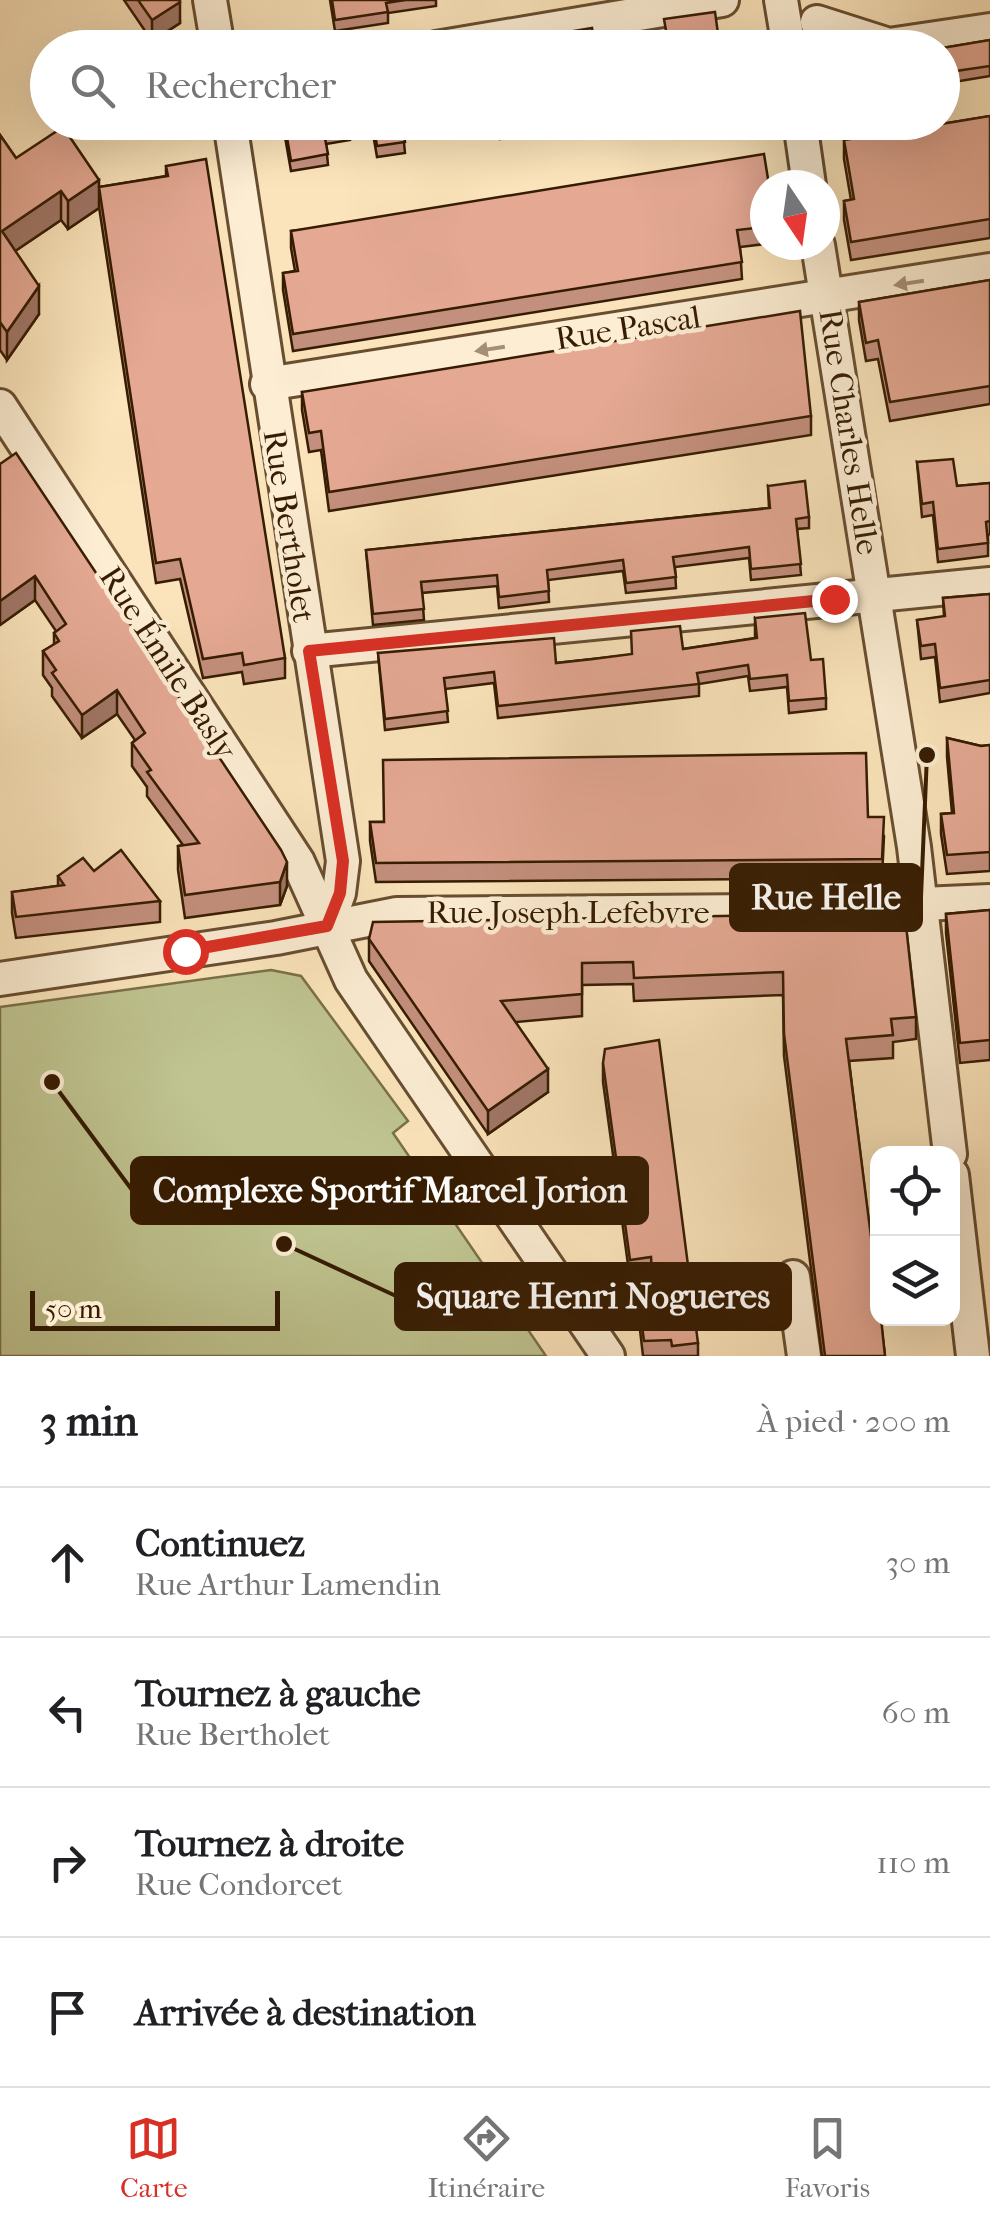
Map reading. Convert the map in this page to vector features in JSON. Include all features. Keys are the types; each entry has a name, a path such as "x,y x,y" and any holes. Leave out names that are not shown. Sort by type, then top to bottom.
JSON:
{"street":[{"path":"210,0 215,30"},
{"path":"543,30 722,0"},
{"path":"781,0 786,30"},
{"path":"817,22 842,30"},
{"path":"960,34 990,30"},
{"name":"Rue Bertholet","path":"232,140 266,384 343,861 340,893 327,926"},
{"path":"803,140 807,170"},
{"name":"Rue Charles Helle","path":"821,260 922,906 949,1146"},
{"name":"Rue Pascal","path":"266,384 990,270"},
{"name":"Rue Émile Basly","path":"0,406 298,862 351,980 608,1356"},
{"path":"309,651 990,584"},
{"name":"Rue Joseph Lefebvre","path":"0,979 397,914 922,906 990,901"},
{"path":"959,1236 973,1356"},
{"path":"793,1277 804,1356"}],"green space":[{"path":"271,970 301,976 408,1121 393,1133 546,1356 0,1356 0,1007"}],"building":[{"path":"138,0 179,0 180,2 152,20"},
{"path":"332,0 405,0 386,3 388,12 335,20"},
{"path":"715,12 718,30 666,30 664,19"},
{"path":"990,40 990,66 960,70 960,45"},
{"path":"990,116 990,219 851,242 844,201 854,199 844,140 960,140 960,121"},
{"path":"0,135 16,158 43,140 72,140 99,180 68,201 61,191 2,231 39,286 7,332 0,322"},
{"path":"287,140 325,140 328,154 291,161"},
{"path":"376,140 405,140 405,142 377,146"},
{"path":"764,154 767,170 750,170 750,229 737,230 742,262 293,334 283,273 298,271 291,231"},
{"path":"206,159 285,658 244,665 242,653 203,659 180,559 156,563 99,187 168,176 166,166"},
{"path":"990,280 990,386 890,402 878,340 866,343 859,302"},
{"path":"800,311 811,416 329,492 321,431 309,433 302,392"},
{"path":"16,453 281,850 287,862 280,882 185,895 178,846 199,843 147,772 151,770 132,743 145,733 117,690 82,715 52,673 56,670 43,651 59,641 54,633 66,624 35,576 0,601 0,464"},
{"path":"953,459 957,486 990,483 988,543 938,549 933,502 922,504 917,462"},
{"path":"805,481 809,517 796,519 801,564 751,569 749,547 673,557 676,577 626,583 623,560 547,570 549,591 499,597 497,575 421,582 424,609 373,614 366,550 770,508 768,486"},
{"path":"990,594 990,680 940,688 935,644 921,646 917,620 945,616 943,598"},
{"path":"805,613 811,660 823,659 826,698 789,701 787,675 750,679 748,665 697,673 699,684 498,706 494,672 444,678 448,711 385,719 378,653 554,638 556,663 632,654 631,631 680,626 683,649 757,638 755,618"},
{"path":"947,738 990,745 990,852 947,855 941,814 954,813"},
{"path":"866,753 868,817 884,817 882,859 376,863 370,822 384,822 383,760"},
{"path":"121,850 160,901 16,917 12,892 64,885 58,876 83,858 94,871"},
{"path":"990,910 990,1040 960,1043 946,914"},
{"path":"893,913 906,925 916,1017 891,1019 893,1035 846,1039 870,1229 870,1326 882,1326 885,1356 825,1356 784,1034 783,972 634,978 633,962 582,963 582,994 501,1001 548,1069 488,1111 369,939 373,922"},
{"path":"659,1040 698,1343 672,1346 671,1340 644,1341 640,1311 654,1308 651,1257 630,1260 603,1063 605,1049"}],"place":[{"name":"Rue Helle","path":"927,755"},
{"name":"Complexe Sportif Marcel Jorion","path":"52,1082"},
{"name":"Square Henri Nogueres","path":"284,1244"}],"route":[{"path":"185,951 327,926 340,893 343,861 309,651 834,599"}]}
